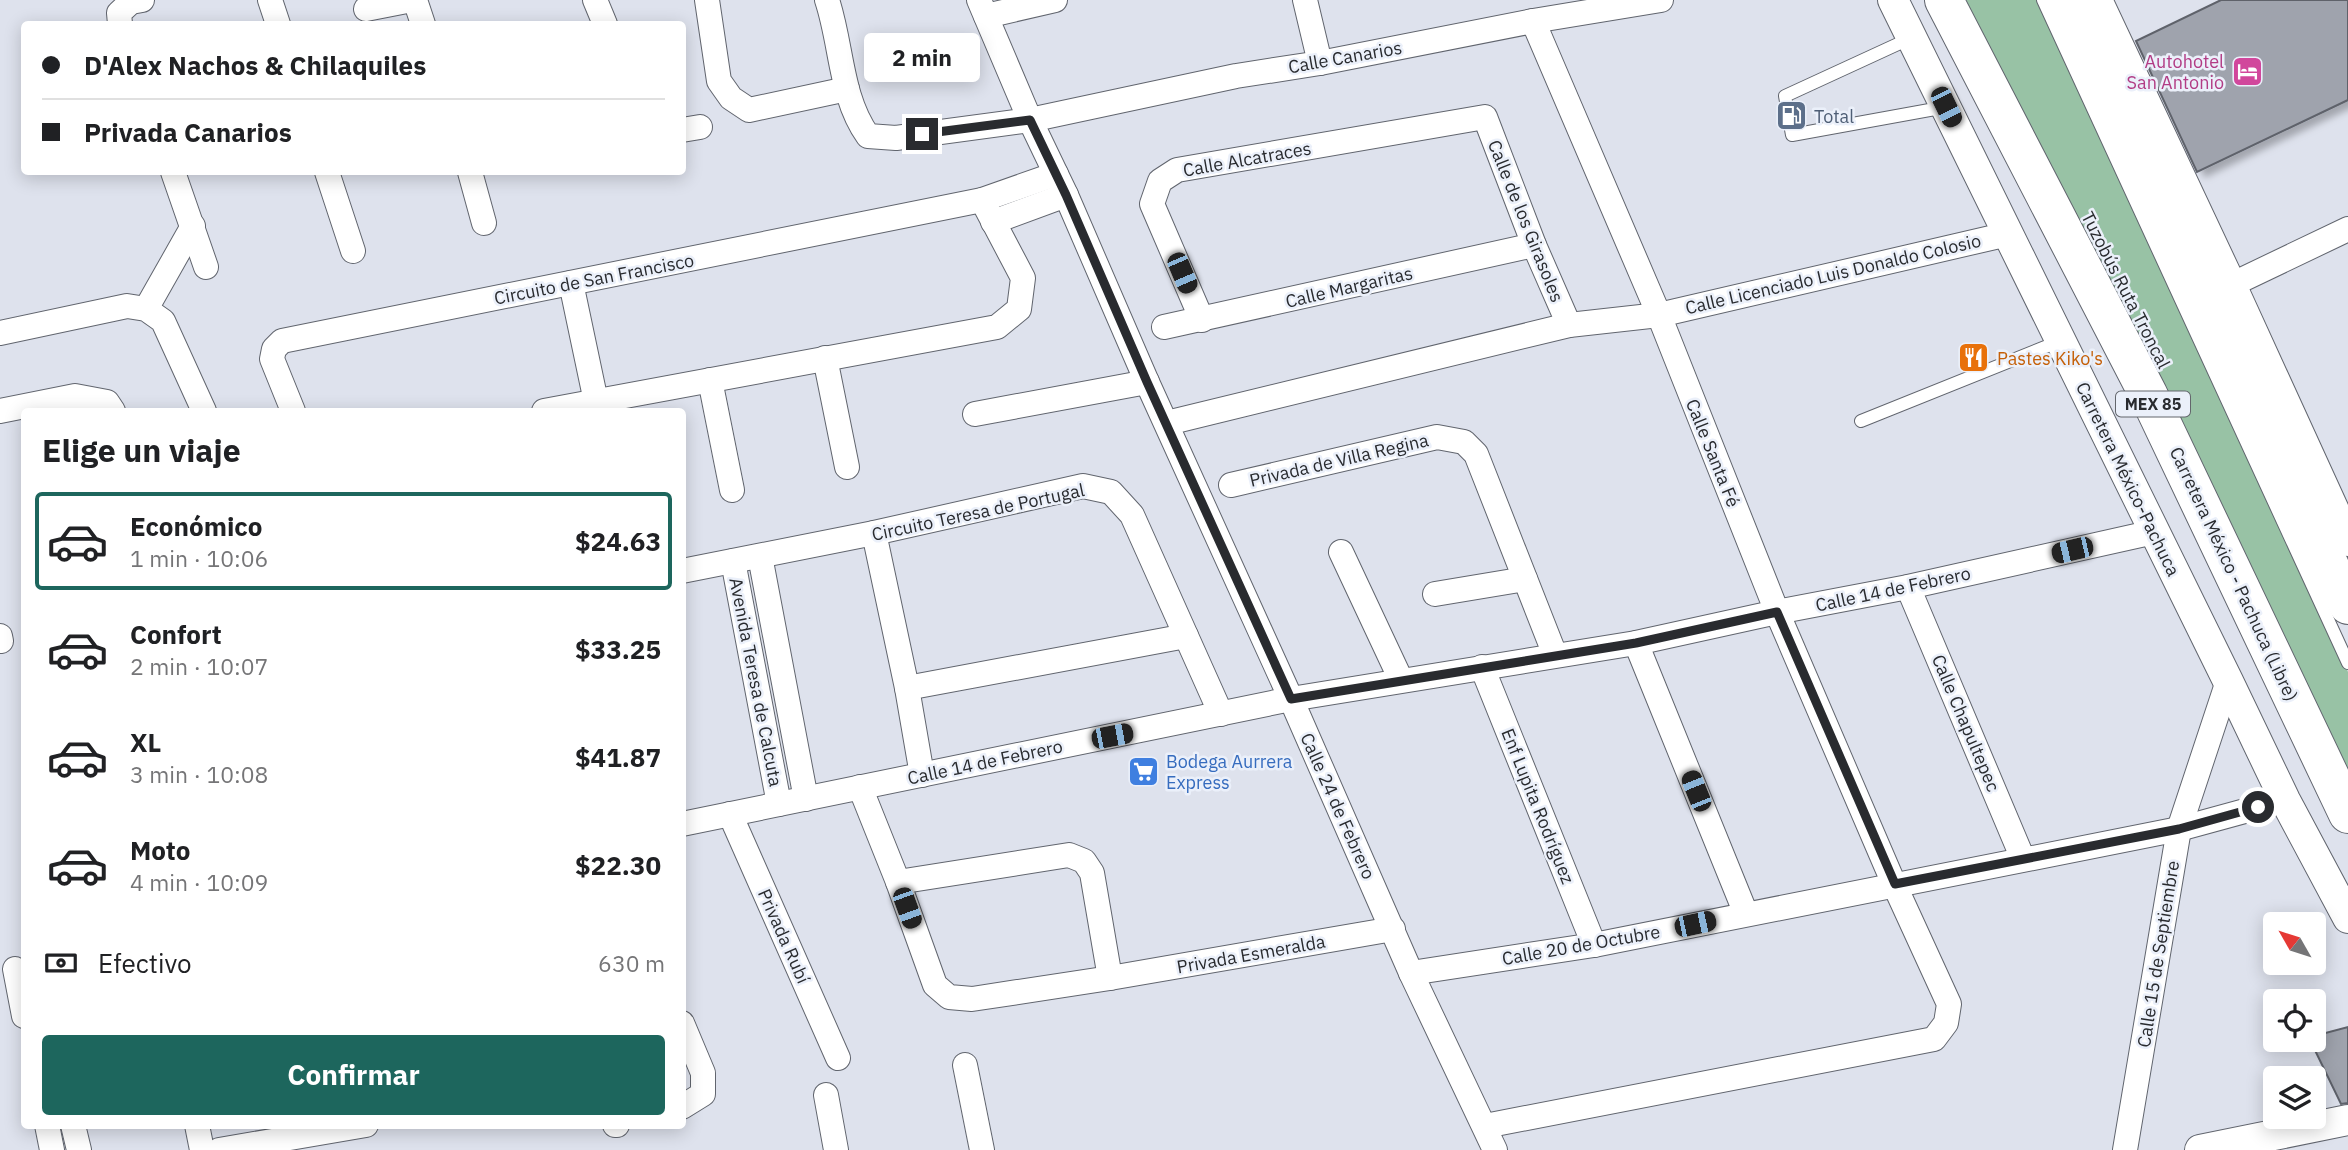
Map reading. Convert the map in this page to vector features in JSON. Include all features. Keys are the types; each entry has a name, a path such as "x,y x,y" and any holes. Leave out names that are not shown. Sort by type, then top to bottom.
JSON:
{"highway":[{"name":"Carretera México - Pachuca (Libre)","path":"1944,0 2148,394 2348,814"},
{"path":"2067,0 2348,605"}],"street":[{"path":"120,21 119,13 131,2 142,0"},
{"path":"270,0 277,21"},
{"path":"366,9 413,0 422,21"},
{"path":"595,0 604,21"},
{"path":"706,0 719,81 732,98 749,110 847,89 827,0"},
{"path":"982,8 1055,0"},
{"path":"1305,0 1320,63"},
{"name":"Calle Canarios","path":"847,89 858,122 869,136 895,138 1030,120 1236,76 1320,63 1623,3 1661,0"},
{"name":"Carretera México-Pachuca","path":"1893,0 2285,800 2348,918"},
{"path":"2096,0 2342,511 2348,541"},
{"name":"Calle 24 de Febrero","path":"982,8 1411,973 1495,1150"},
{"name":"Calle Santa Fé","path":"1485,1126 1934,1039 1946,1023 1949,1004 1777,612 1659,315 1533,21"},
{"name":"Calle de los Girasoles","path":"1485,117 1534,245 1569,325"},
{"name":"Calle Alcatraces","path":"1202,320 1152,204 1160,181 1177,170 1485,117"},
{"path":"174,175 206,267"},
{"path":"328,175 353,251"},
{"path":"475,175 484,223"},
{"name":"Circuito de San Francisco","path":"292,408 272,359 274,349 282,341 571,283 987,211 1061,184"},
{"path":"575,408 997,327 1019,309 1023,278 987,211"},
{"path":"146,309 193,226"},
{"path":"2231,285 2348,229"},
{"name":"Calle Licenciado Luis Donaldo Colosio","path":"1167,423 1569,325 1659,315 2008,234"},
{"name":"Calle Margaritas","path":"1164,327 1534,245"},
{"path":"571,283 596,406"},
{"path":"0,333 127,306 146,309 163,321 203,408"},
{"path":"825,358 847,467"},
{"path":"710,380 732,490"},
{"path":"975,414 1147,382"},
{"path":"33,408 107,402 111,408"},
{"path":"0,411 21,409"},
{"name":"Privada de Villa Regina","path":"1231,485 1437,437 1464,442 1476,454 1555,655"},
{"name":"Circuito Teresa de Portugal","path":"686,570 874,533 1083,486 1111,492 1132,515 1221,714"},
{"name":"Calle 14 de Febrero","path":"686,823 1291,699 1636,643 1908,587 2154,532"},
{"path":"874,533 907,688 922,775"},
{"path":"1342,552 1401,680"},
{"name":"Avenida Teresa de Calcuta","path":"760,556 806,799"},
{"name":"Avenida Teresa de Calcuta","path":"733,561 779,804"},
{"path":"1436,594 1525,579"},
{"name":"Calle Chapultepec","path":"1908,587 2023,859"},
{"path":"907,688 1186,636"},
{"path":"1636,643 1746,914"},
{"name":"Enf Lupita Rodríguez","path":"1482,667 1594,945"},
{"name":"Calle 15 de Septiembre","path":"2125,1150 2179,829 2228,681"},
{"name":"Privada Esmeralda","path":"860,787 935,985 949,997 972,999 1110,978 1393,929"},
{"name":"Calle 20 de Octubre","path":"1411,973 1594,945 2179,829 2285,800"},
{"name":"Privada Rubí","path":"730,814 838,1058"},
{"path":"898,882 1069,855 1084,861 1092,873 1110,978"},
{"path":"13,969 21,1003"},
{"path":"686,1032 704,1073 703,1094 686,1105"},
{"path":"965,1065 982,1150"},
{"path":"826,1095 836,1150"},
{"path":"2200,1150 2348,1120"},
{"path":"48,1129 52,1150"},
{"path":"74,1129 79,1150"},
{"path":"198,1129 202,1150"},
{"path":"219,1150 342,1129"}],"lane":[{"path":"2043,0 2348,663"},
{"path":"1912,37 1785,96 1792,135 1946,107"},
{"name":"Tuzobús Ruta Troncal","path":"2030,137 2158,392 2348,787"},
{"path":"1861,421 2060,341"}],"green space":[{"path":"1966,0 2037,0 2348,672 2348,772 2169,398"}],"building":[{"name":"Autohotel San Antonio","path":"2221,0 2348,0 2348,100 2197,172 2136,41"},
{"path":"2348,1027 2348,1103 2341,1104 2326,1073 2326,1066 2323,1066 2316,1052 2326,1052 2326,1033"}],"place":[{"name":"Autohotel San Antonio","path":"2247,71"},
{"name":"Total","path":"1791,116"},
{"name":"Pastes Kiko's","path":"1974,358"},
{"name":"Bodega Aurrera Express","path":"1143,771"}],"route":[{"path":"922,134 1030,120 1291,699 1636,643 1777,612 1895,884 2179,829 2258,807"}]}
